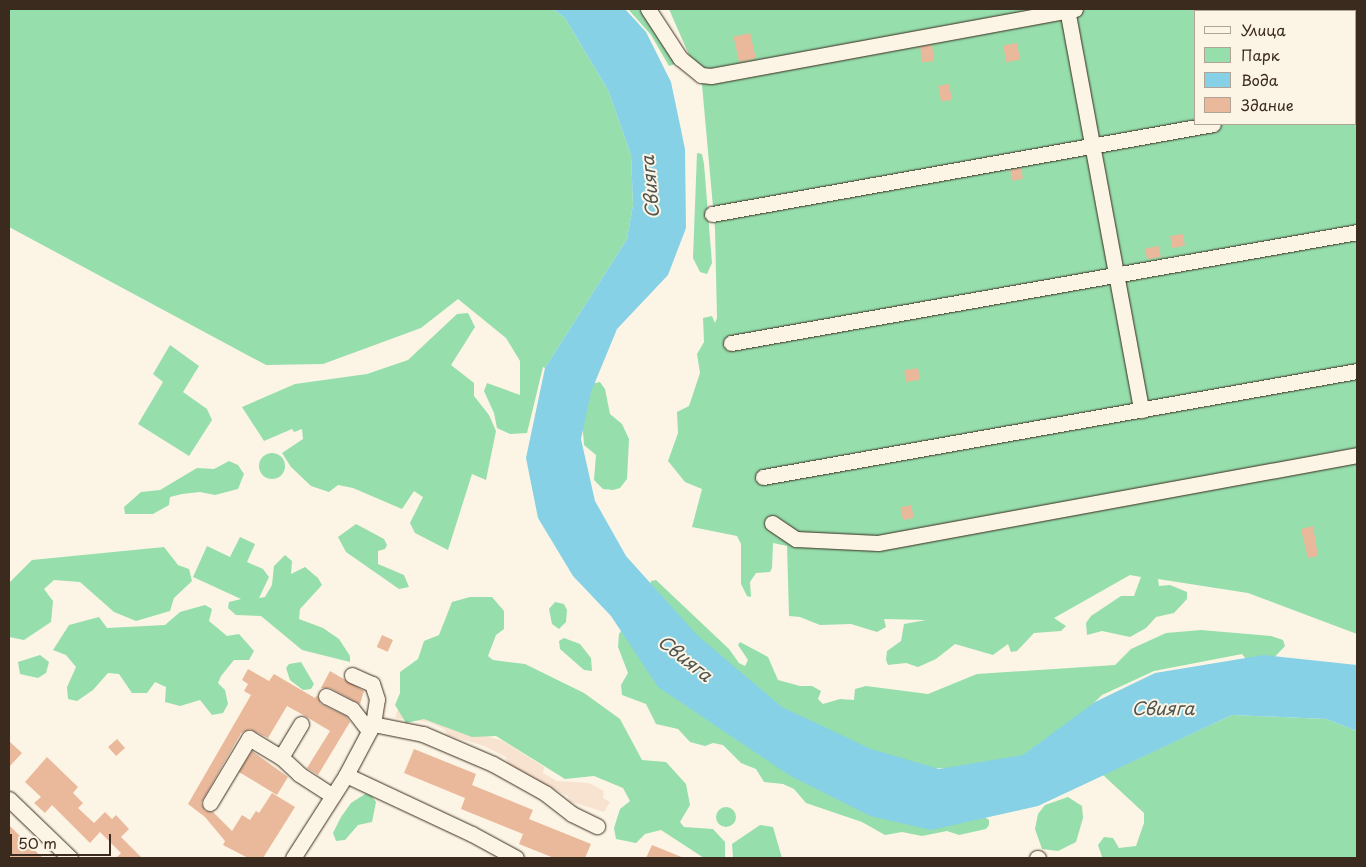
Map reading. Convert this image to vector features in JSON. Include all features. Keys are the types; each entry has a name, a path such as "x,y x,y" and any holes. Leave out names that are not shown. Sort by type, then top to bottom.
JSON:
{"street":[{"path":"648,9 680,58 701,75 711,76 1070,9 1092,145 1141,410"},
{"path":"712,214 1207,125"},
{"path":"731,342 1116,276 1357,232"},
{"path":"763,477 1357,371"},
{"path":"772,523 796,539 878,543 1357,455"},
{"path":"293,858 346,775 371,728 377,699 372,684 352,675"},
{"path":"326,696 352,709 371,728 423,734 493,764 545,793 572,814 597,826"},
{"path":"281,757 301,724"},
{"path":"210,803 249,738 281,757 299,774 333,796"},
{"path":"346,775 472,834 516,858"},
{"path":"9,799 70,858"}],"shaded area":[{"path":"398,709 503,741 544,767 543,773 557,781 589,783 604,791 603,798 610,802 604,812 569,801 568,796 508,767 506,757 484,746 448,735 444,729 428,722 395,718"}],"green space":[{"path":"9,9 553,9 565,18 608,90 631,155 633,205 627,239 545,368 543,367 527,433 510,434 497,428 494,413 484,391 487,383 520,395 520,361 506,338 458,299 421,328 323,364 266,365 9,227"},
{"path":"628,9 643,9 678,63 669,66 651,35"},
{"path":"669,9 1357,9 1357,634 1248,593 1158,579 1159,586 1170,585 1187,592 1187,599 1174,613 1156,617 1146,628 1130,637 1102,631 1087,635 1086,623 1091,616 1121,596 1134,596 1141,577 1130,575 1054,618 1066,626 1061,631 1034,633 1017,651 1011,652 1008,644 993,655 955,644 936,659 918,667 906,663 888,665 886,660 887,651 901,641 904,624 926,620 884,619 886,627 877,632 851,624 820,625 800,617 789,616 787,546 773,543 772,568 770,572 756,573 750,582 751,597 747,596 741,584 741,544 737,536 692,527 702,489 685,482 668,461 678,433 677,412 689,406 700,373 697,354 704,342 703,318 712,316 715,323 717,318 715,229 702,85"},
{"path":"697,153 702,154 704,164 712,263 707,274 700,272 693,258"},
{"path":"468,313 475,327 451,365 474,383 474,396 489,415 496,431 486,480 472,474 448,550 415,533 410,523 423,497 414,491 402,509 353,488 338,485 329,492 311,486 291,467 282,453 303,439 302,429 294,432 292,429 264,441 242,407 295,384 367,374 408,360 457,314"},
{"path":"170,345 199,366 183,392 207,409 212,420 189,456 138,424 163,382 153,374"},
{"path":"600,382 605,389 610,414 622,424 629,439 627,479 620,488 613,490 603,489 594,480 596,455 584,445 582,418 591,384"},
{"path":"272,453 281,457 285,466 281,475 272,479 263,475 259,466 263,457"},
{"path":"229,461 238,465 244,474 238,489 215,495 200,492 182,494 170,497 169,505 153,514 125,514 124,507 141,492 160,490 197,468 214,469"},
{"path":"356,524 384,539 387,545 385,549 378,551 378,564 404,575 409,587 399,589 346,552 338,537"},
{"path":"240,537 255,544 247,562 263,569 269,577 259,598 265,597 272,585 274,566 285,555 292,561 291,574 305,567 318,578 322,585 300,609 299,619 323,628 339,639 350,656 350,662 302,650 261,616 236,615 228,608 229,602 241,599 193,577 207,546 230,557"},
{"path":"164,547 178,565 189,569 192,581 174,598 170,611 136,621 114,612 80,582 54,580 44,589 53,601 51,622 24,640 9,637 9,583 32,560"},
{"path":"656,580 729,649 739,663 745,666 748,660 738,645 740,642 768,657 778,680 800,686 812,686 821,691 818,699 823,704 840,699 854,700 855,689 866,686 928,694 977,674 1115,665 1131,649 1166,633 1201,630 1271,636 1283,640 1285,646 1269,663 1249,663 1242,654 1154,671 1102,695 1070,726 1020,758 957,769 911,767 878,756 777,705 717,662 649,589 651,581"},
{"path":"470,597 492,597 504,611 504,629 496,635 488,656 493,660 525,664 584,693 620,719 642,760 666,762 686,784 690,805 680,822 684,827 713,829 725,842 725,858 704,858 661,830 645,834 636,843 616,839 614,828 620,809 630,801 623,788 594,776 565,779 496,736 472,737 424,719 406,723 395,705 400,693 400,672 418,659 424,641 439,635 452,602"},
{"path":"555,602 564,604 567,610 566,622 559,629 552,624 549,609"},
{"path":"205,605 212,609 209,621 227,636 239,634 254,651 249,660 234,660 221,676 218,683 225,690 228,704 223,713 212,715 200,700 180,706 165,702 166,687 155,682 147,693 132,693 119,674 108,673 93,690 77,701 68,699 67,687 76,667 66,655 53,650 69,625 99,617 107,628 165,625 180,612"},
{"path":"622,630 980,814 989,820 989,825 986,829 959,835 947,831 922,836 902,832 885,835 862,822 806,803 794,789 783,784 764,782 756,769 741,763 723,745 713,743 705,746 690,742 678,729 656,724 646,704 622,695 621,685 628,673 618,647 619,634"},
{"path":"564,638 580,644 591,658 592,671 584,670 560,649 559,641"},
{"path":"40,655 49,662 46,673 38,678 20,674 18,662"},
{"path":"301,662 314,684 311,689 303,690 290,680 286,668 289,664"},
{"path":"1232,715 1326,719 1357,731 1357,858 1102,857 1098,845 1104,837 1113,838 1119,848 1136,846 1144,823 1144,813 1103,775"},
{"path":"365,794 371,795 376,802 372,822 358,825 345,840 336,841 333,833 341,817 351,803"},
{"path":"1068,797 1082,806 1083,818 1076,842 1058,851 1042,849 1035,829 1038,814 1045,805"},
{"path":"722,807 730,807 736,813 736,821 730,827 722,827 716,821 716,813"},
{"path":"760,825 773,827 782,858 733,858 732,844"}],"water":[{"name":"Свияга","path":"553,9 625,9 646,32 671,82 685,149 686,228 668,275 617,329 591,392 581,439 595,501 626,556 698,636 782,707 871,749 939,769 1023,755 1095,702 1155,673 1264,655 1357,665 1357,731 1326,719 1232,715 1038,806 931,830 870,816 789,775 658,687 611,616 573,576 538,518 526,458 545,368 627,239 633,205 631,155 608,90 565,18"}],"building":[{"path":"750,33 756,58 739,62 733,37"},
{"path":"1017,43 1020,60 1006,62 1003,45"},
{"path":"932,45 934,61 922,62 920,46"},
{"path":"949,84 952,100 941,102 938,86"},
{"path":"1021,168 1023,179 1012,181 1010,170"},
{"path":"1183,234 1185,246 1172,248 1170,236"},
{"path":"1159,246 1161,257 1147,259 1145,248"},
{"path":"918,368 920,380 906,382 904,370"},
{"path":"911,505 914,518 903,520 900,507"},
{"path":"1313,526 1318,556 1308,558 1301,529"},
{"path":"382,635 393,640 388,652 377,647"},
{"path":"248,669 269,681 274,674 315,698 317,695 321,704 346,716 350,722 318,775 307,768 330,731 287,706 268,738 250,729 241,733 201,803 205,811 213,812 232,831 242,815 250,820 256,811 259,813 272,793 295,807 263,858 248,858 223,845 225,841 205,817 188,804 251,695 244,691 248,684 242,680"},
{"path":"330,671 364,691 360,704 330,688 321,688"},
{"path":"117,739 125,748 116,756 108,747"},
{"path":"9,741 22,753 9,767"},
{"path":"414,749 476,774 472,785 533,810 529,819 591,844 585,858 554,858 519,844 523,834 461,809 465,798 404,773"},
{"path":"252,751 288,777 277,795 239,772"},
{"path":"47,757 78,787 73,793 83,803 78,808 94,823 105,812 112,819 116,815 129,829 121,837 142,858 116,858 121,853 100,832 90,843 52,805 45,813 34,803 41,797 25,782"},
{"path":"9,825 29,845 43,858 9,858"},
{"path":"652,845 684,858 646,858"}]}
